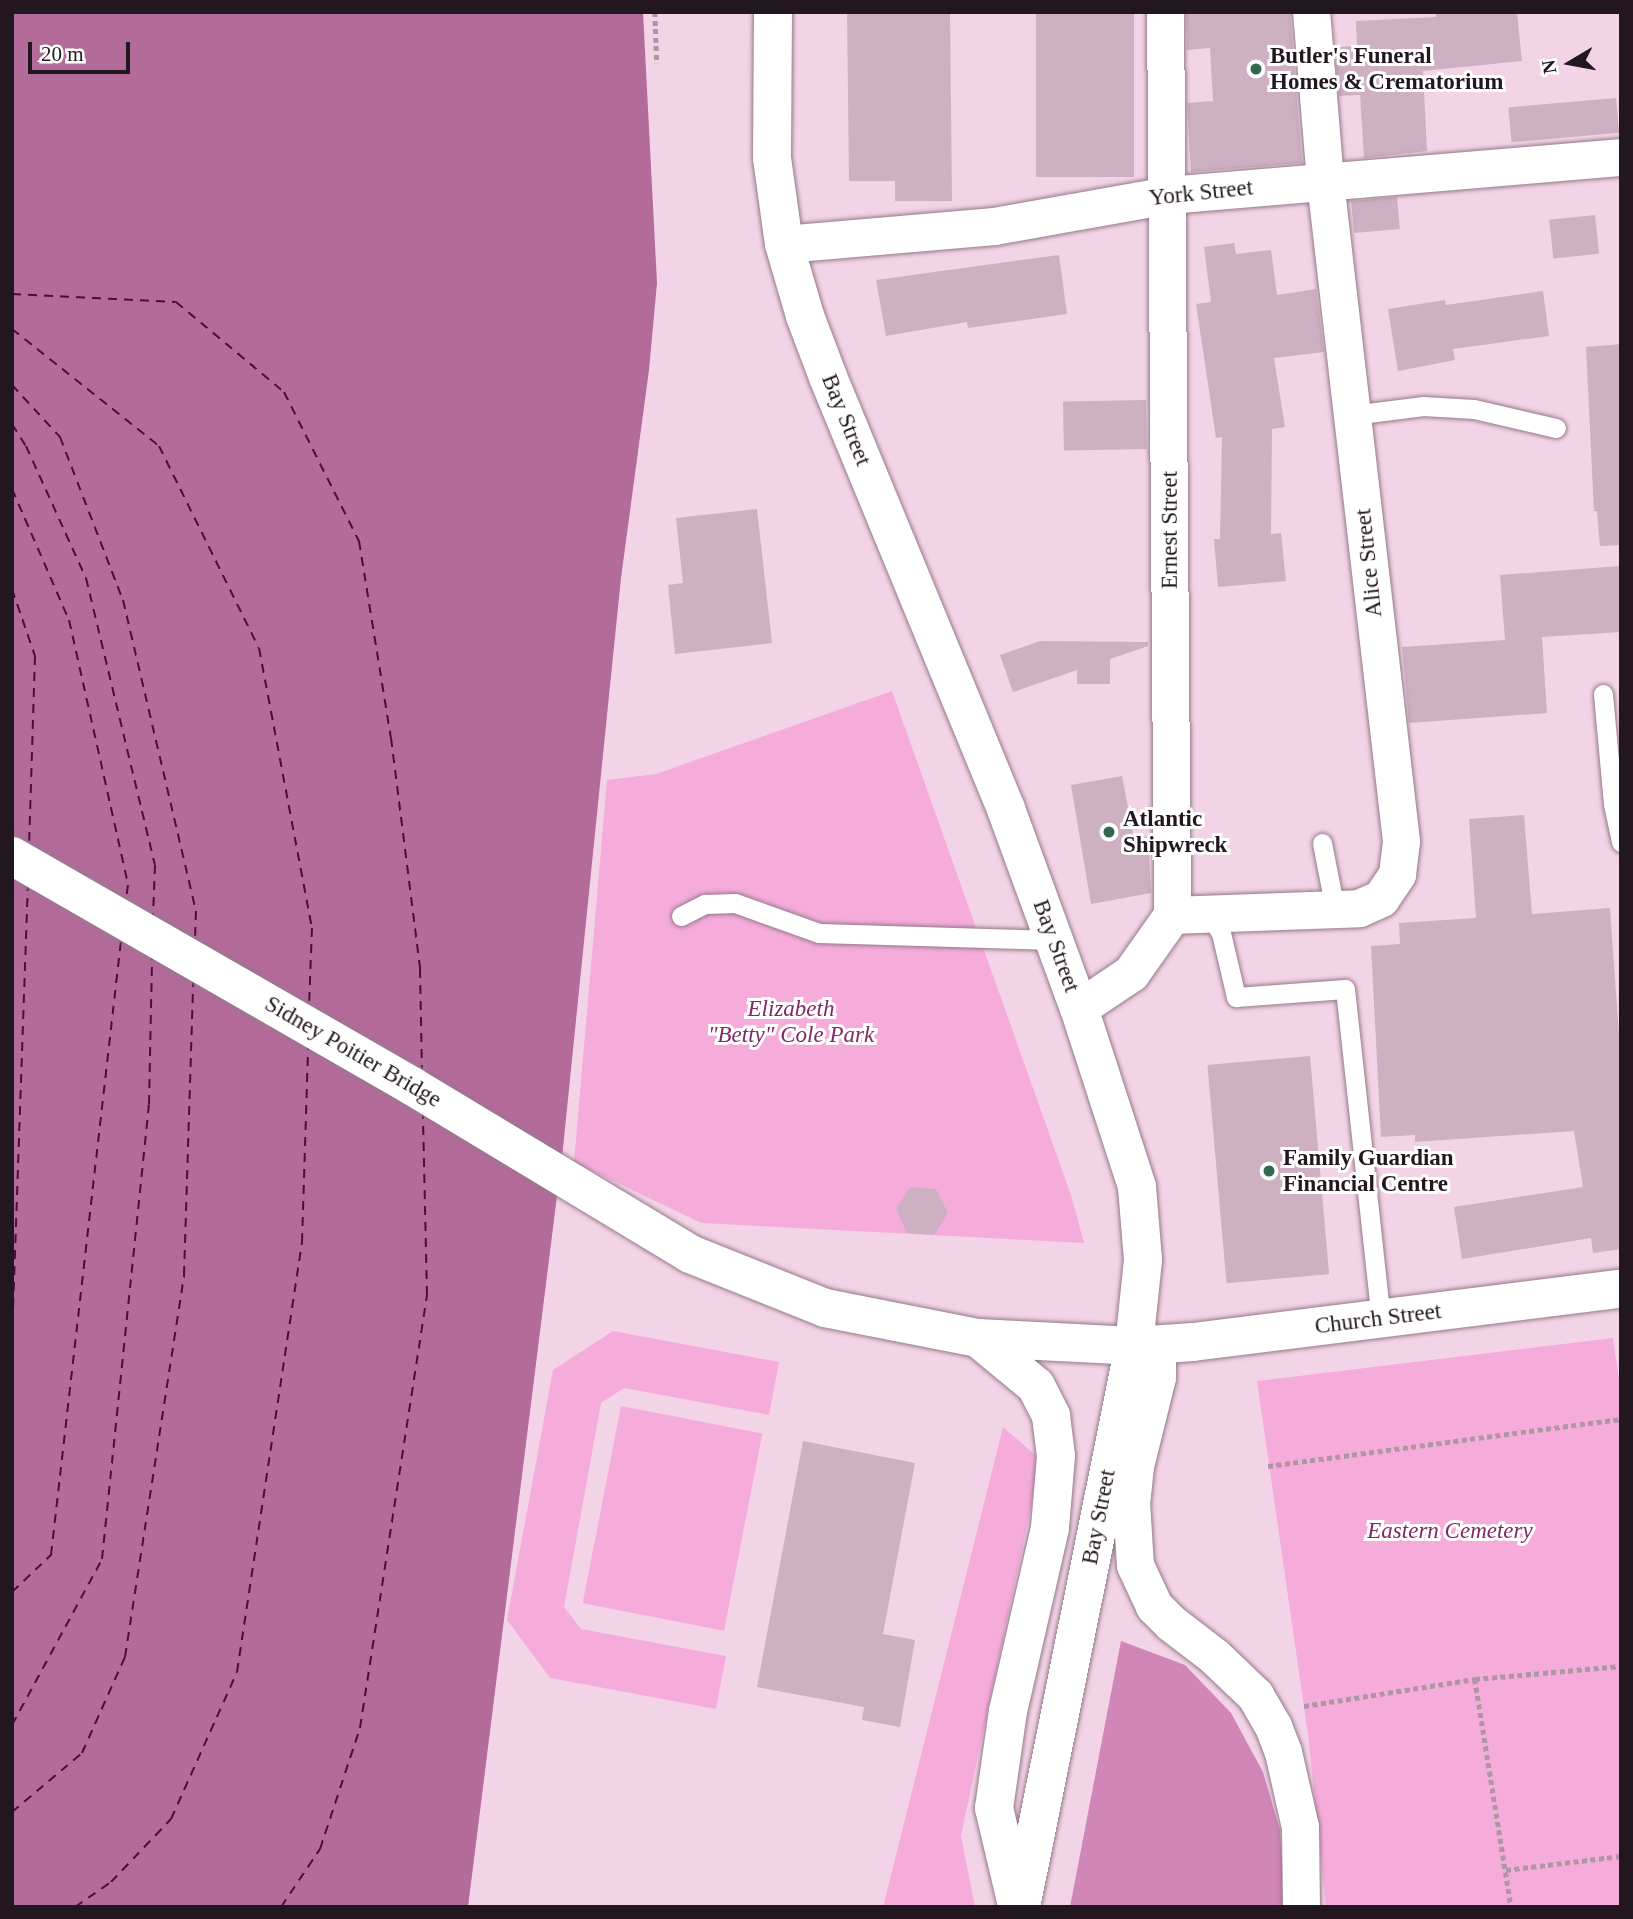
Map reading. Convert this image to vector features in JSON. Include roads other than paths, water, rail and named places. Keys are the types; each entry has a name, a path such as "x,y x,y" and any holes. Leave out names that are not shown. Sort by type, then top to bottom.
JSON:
{"main road":[{"name":"Bay Street","path":"769,22 772,158 784,244 828,377 1006,809 1079,1008 1137,1187 1146,1345 1019,1907"},
{"name":"Sidney Poitier Bridge","path":"12,856 412,1086 690,1254 825,1308 978,1338"},
{"name":"Church Street","path":"978,1338 1146,1345 1621,1289"},
{"path":"978,1338 1036,1386 1051,1416 1056,1456 1050,1528 1008,1711 994,1808 1019,1907"}],"street":[{"name":"Ernest Street","path":"1165,12 1190,914"},
{"name":"Alice Street","path":"1190,914 1359,908 1381,898 1397,874 1401,841 1325,181 1311,12"},
{"name":"York Street","path":"784,244 994,226 1168,195 1621,157"},
{"path":"1079,1008 1131,974 1190,914"},
{"path":"1146,1345 1157,1377 1135,1466 1131,1502 1135,1565 1154,1606 1255,1695 1273,1726 1283,1752 1300,1827 1301,1907"}],"lane":[{"path":"1352,415 1423,406 1474,409 1556,428"},
{"path":"1603,694 1613,804 1621,842"},
{"path":"1322,843 1335,909"},
{"path":"681,916 705,904 735,903 819,933 1054,940"},
{"path":"1190,914 1221,933 1236,997 1345,989 1381,1318"}],"place":[{"name":"Butler's Funeral Homes & Crematorium","path":"1256,69"},
{"name":"Atlantic Shipwreck","path":"1109,832"},
{"name":"Family Guardian Financial Centre","path":"1269,1171"}],"park label":[{"name":"Elizabeth \"Betty\" Cole Park","path":"791,1022"},
{"name":"Eastern Cemetery","path":"1450,1531"}]}
